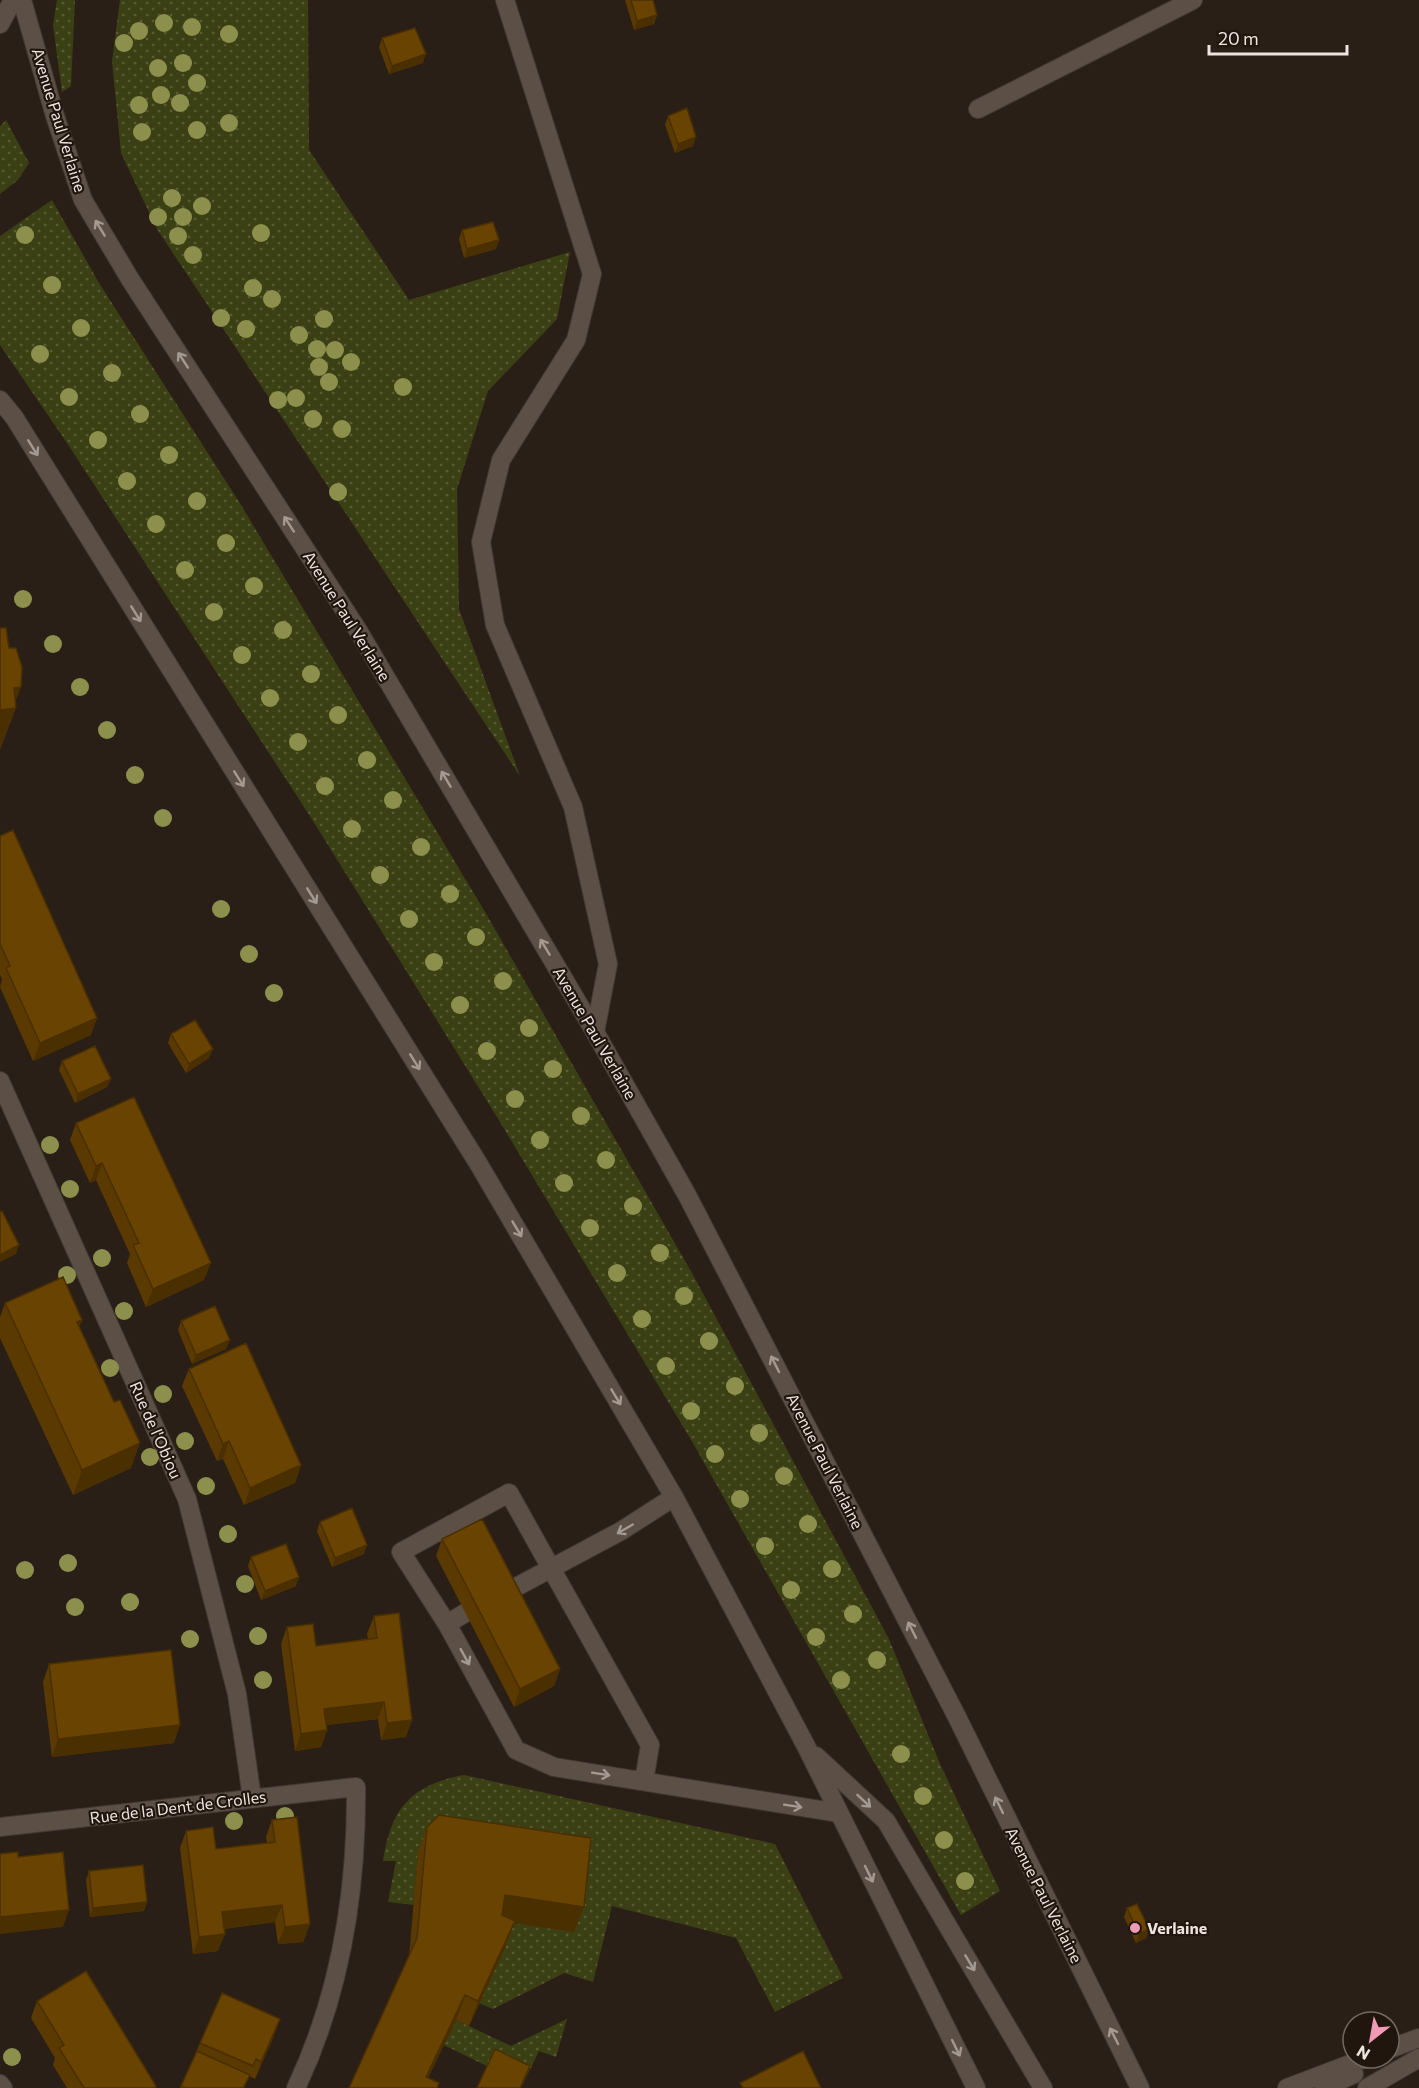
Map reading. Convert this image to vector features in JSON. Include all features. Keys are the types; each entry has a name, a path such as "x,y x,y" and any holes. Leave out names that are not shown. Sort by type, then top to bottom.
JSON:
{"main road":[{"path":"0,24 13,0"},
{"name":"Avenue Paul Verlaine","path":"22,0 55,116 83,200 130,279 359,632 596,1032 687,1195 940,1683 1140,2088"},
{"path":"505,0 592,274 576,340 501,460 481,542 495,625 573,807 608,964 596,1032"},
{"path":"978,109 1193,0"},
{"path":"0,400 20,427 478,1163 675,1497 806,1746 976,2088"},
{"name":"Rue de l'Obiou","path":"0,1081 187,1499 237,1694 252,1798"},
{"path":"644,1781 650,1746 509,1494 401,1552 447,1624 516,1750 554,1767 839,1813"},
{"path":"505,1593 621,1531 675,1497"},
{"path":"447,1624 465,1613"},
{"path":"806,1746 886,1821 1043,2088"},
{"name":"Rue de la Dent de Crolles","path":"0,1827 356,1787 357,1843 343,1950 332,1993 308,2064 296,2088"},
{"path":"1401,2045 1419,2038"},
{"path":"1367,2088 1419,2058"},
{"path":"1287,2088 1341,2067"},
{"path":"1324,2088 1360,2070"},
{"path":"0,2084 3,2088"}],"green space":[{"path":"57,0 75,0 71,86 62,92 53,25"},
{"path":"120,0 308,0 309,150 409,300 570,252 557,319 488,391 457,489 459,609 520,776 157,229 121,153 112,61"},
{"path":"6,120 29,163 18,180 0,194 0,126"},
{"path":"52,200 99,283 241,505 488,917 693,1275 889,1639 940,1764 1000,1891 961,1915 690,1438 497,1117 310,816 67,443 0,345 0,236"},
{"path":"464,1775 775,1844 843,1978 775,2012 736,1938 612,1906 593,1982 564,1973 493,2009 479,2003 430,1841 418,1852 414,1905 388,1902 396,1861 383,1861 392,1827 398,1813 407,1802 430,1785"},
{"path":"567,2019 556,2057 539,2051 523,2084 444,2045 456,2020 511,2046"}],"building":[{"path":"631,0 653,0 657,15 637,21"},
{"path":"415,28 426,54 392,66 382,38"},
{"path":"687,108 696,137 678,144 668,116"},
{"path":"493,222 499,240 467,249 462,230"},
{"path":"0,628 6,628 9,648 16,648 22,667 21,687 14,688 16,708 0,710"},
{"path":"13,830 97,1018 40,1043 6,968 10,966 0,944 0,836"},
{"path":"195,1020 213,1049 189,1064 171,1034"},
{"path":"95,1046 111,1079 78,1094 62,1061"},
{"path":"134,1097 211,1263 153,1289 133,1245 139,1243 102,1163 96,1166 76,1123"},
{"path":"2,1211 19,1245 0,1255 0,1212"},
{"path":"63,1277 82,1320 77,1322 114,1402 120,1400 140,1443 82,1470 5,1303"},
{"path":"215,1306 230,1340 196,1355 181,1321"},
{"path":"246,1343 301,1465 250,1488 229,1441 223,1444 189,1369"},
{"path":"352,1508 367,1545 335,1558 320,1522"},
{"path":"482,1519 560,1669 520,1689 442,1539"},
{"path":"286,1544 299,1577 265,1591 251,1557"},
{"path":"399,1613 412,1720 387,1723 384,1702 324,1709 327,1730 301,1734 287,1627 313,1624 316,1646 377,1638 374,1616"},
{"path":"171,1650 180,1725 58,1739 49,1664"},
{"path":"439,1815 591,1838 584,1907 505,1895 502,1915 515,1921 478,2001 465,1995 426,2077 439,2083 437,2088 349,2088 417,1938 427,1827"},
{"path":"297,1817 310,1924 285,1927 282,1905 222,1912 225,1934 199,1937 186,1831 213,1827 216,1849 275,1842 272,1820"},
{"path":"18,1852 18,1857 63,1852 69,1910 0,1917 0,1854"},
{"path":"143,1865 147,1902 93,1908 89,1871"},
{"path":"1137,1904 1149,1929 1139,1934 1127,1908"},
{"path":"86,1971 156,2086 153,2088 84,2088 59,2048 64,2045 37,2001"},
{"path":"222,1993 280,2019 261,2062 256,2059 253,2066 200,2043"},
{"path":"495,2049 530,2066 520,2088 477,2088"},
{"path":"197,2051 250,2075 243,2088 185,2088 181,2086"},
{"path":"803,2051 821,2088 743,2088 740,2083"}],"place":[{"name":"Verlaine","path":"1135,1928"}]}
